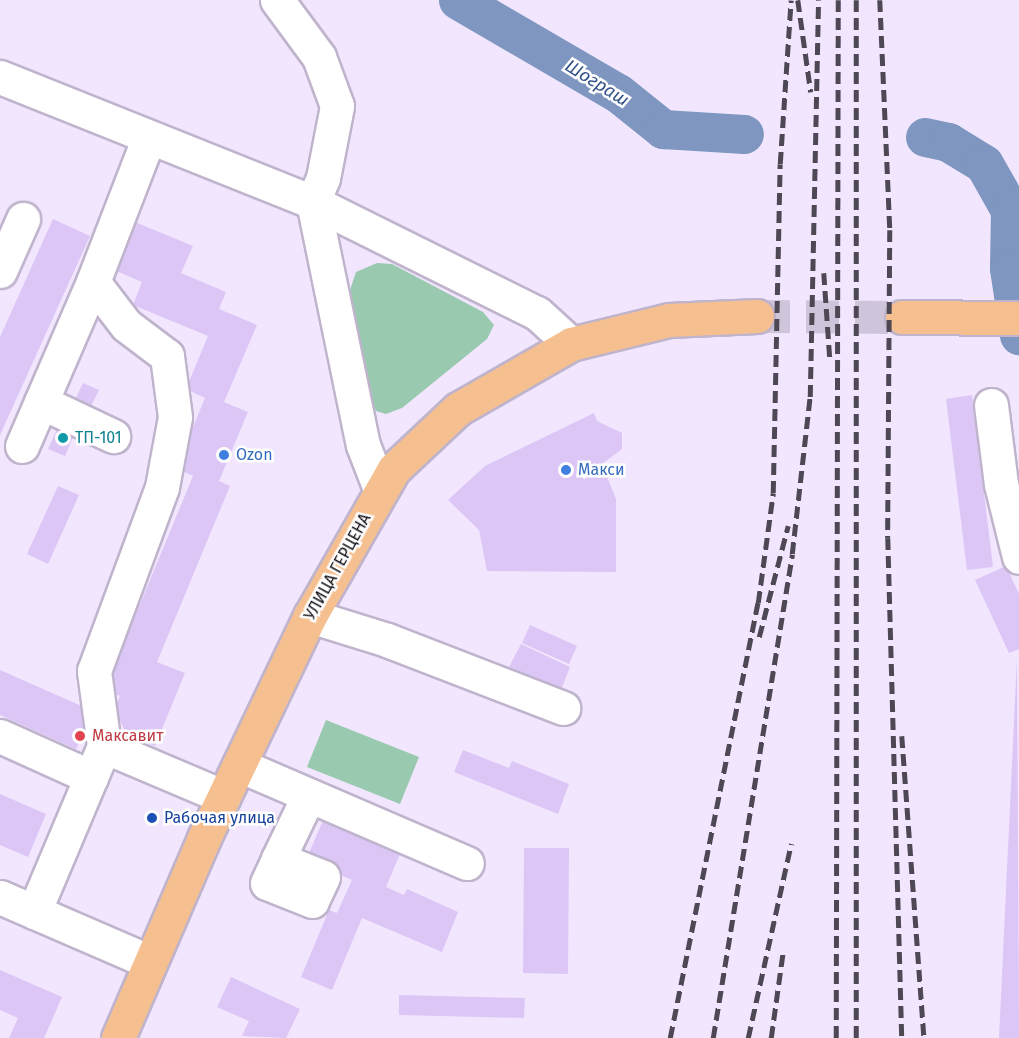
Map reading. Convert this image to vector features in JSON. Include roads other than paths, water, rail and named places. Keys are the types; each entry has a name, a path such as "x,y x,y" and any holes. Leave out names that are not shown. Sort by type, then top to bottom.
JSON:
{"main road":[{"name":"УЛИЦА ГЕРЦЕНА","path":"117,1038 224,797 310,616 380,489 458,409 571,344 669,320 757,316"},
{"path":"902,317 1019,318"}],"street":[{"path":"277,0 319,57 337,106 323,178 313,202 363,445 380,489"},
{"path":"0,77 313,202 537,313 571,344"},
{"path":"22,446 93,282 149,137"},
{"path":"0,271 23,219"},
{"path":"34,912 104,746 94,671 162,486 175,417 167,356 126,325 93,282"},
{"path":"41,402 113,436"},
{"path":"991,405 1001,484 1019,558"},
{"path":"310,616 387,640 563,708"},
{"path":"0,736 91,777"},
{"path":"104,746 224,797"},
{"path":"239,765 308,797 467,863"},
{"path":"278,859 308,797"},
{"path":"0,897 150,962"}],"waterway":[{"name":"Шограш","path":"458,0 618,93 663,129 744,134"},
{"name":"Шограш","path":"925,137 948,142 984,164 1010,210 1009,268 1019,335"}],"tunnel":[{"path":"757,316 902,317"}],"railway":[{"path":"670,1038 758,603 773,493 780,164 791,0"},
{"path":"798,0 811,92"},
{"path":"713,1038 792,554 810,397 818,0"},
{"path":"836,1038 838,0"},
{"path":"856,0 856,1038"},
{"path":"880,0 890,230 888,538 902,1038"},
{"path":"824,273 830,359"},
{"path":"759,637 788,526"},
{"path":"902,736 924,1038"},
{"path":"748,1038 791,844"},
{"path":"771,1038 783,951"}],"place":[{"name":"ТП-101","path":"63,438"},
{"name":"Ozon","path":"224,455"},
{"name":"Макси","path":"566,470"},
{"name":"Максавит","path":"80,736"},
{"name":"Рабочая улица","path":"152,818"}]}
